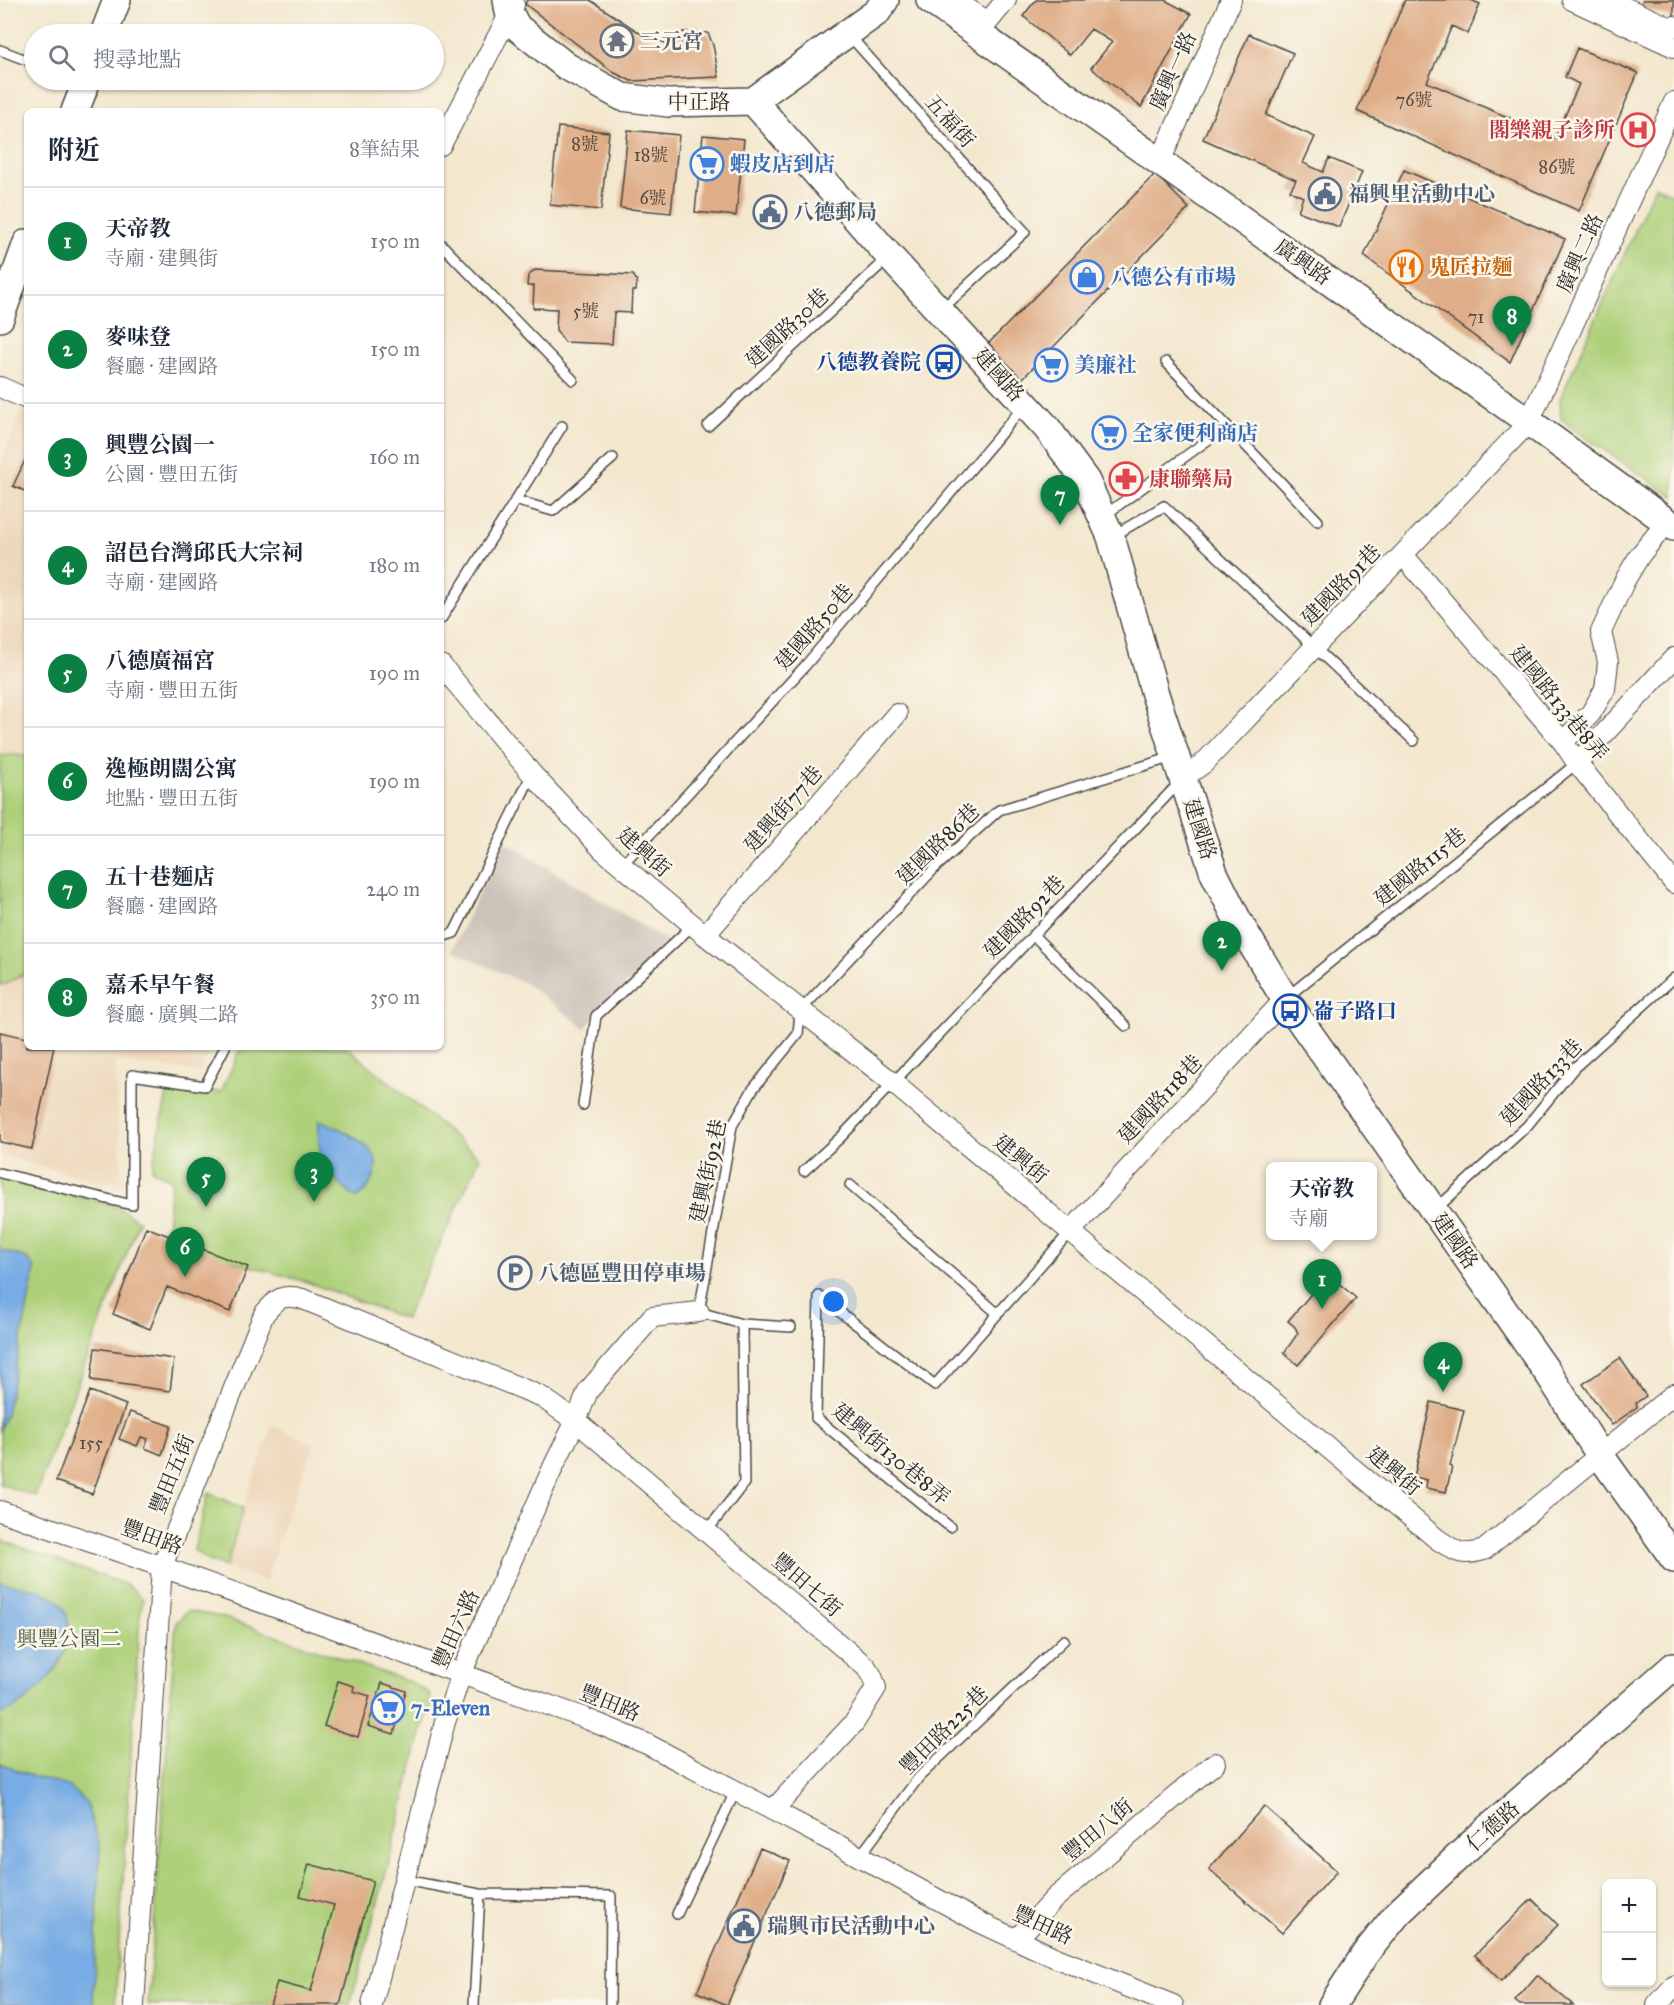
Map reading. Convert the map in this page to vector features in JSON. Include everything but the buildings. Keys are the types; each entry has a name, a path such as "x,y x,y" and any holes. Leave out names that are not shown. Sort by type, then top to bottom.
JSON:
{"street":[{"path":"108,24 117,0"},
{"name":"廣興路","path":"930,0 1529,422 1671,525"},
{"path":"954,0 988,22 1006,0"},
{"name":"廣興一路","path":"1160,162 1231,0"},
{"path":"1572,0 1674,47"},
{"path":"1608,0 1671,28 1674,26"},
{"path":"444,139 511,4"},
{"name":"中正路","path":"511,4 517,27 566,66 622,97 668,103 753,101 848,33 875,4"},
{"path":"76,108 80,90"},
{"name":"建國路","path":"753,101 1047,428 1086,481 1107,527 1179,767 1214,873 1238,921 1285,999 1550,1376 1600,1455 1674,1559"},
{"name":"廣興二路","path":"1529,422 1674,102"},
{"path":"0,318 5,288 24,249"},
{"path":"0,387 24,398"},
{"name":"建國路91巷","path":"1179,767 1204,763 1529,422"},
{"path":"1563,742 1591,713 1605,689 1608,662 1601,632 1624,580 1640,555 1671,525"},
{"name":"建國路133巷8弄","path":"1403,555 1563,742 1577,763 1674,883"},
{"path":"1577,763 1674,658"},
{"name":"建興街","path":"444,669 532,774 602,849 699,930 892,1082 1437,1539 1459,1553 1469,1555 1484,1550 1674,1394"},
{"name":"建興街77巷","path":"699,930 897,714"},
{"name":"建國路118巷","path":"1070,1232 1285,999"},
{"name":"豐田五街","path":"134,2005 162,1566 264,1314 277,1299 292,1296 303,1299 529,1391 576,1421"},
{"name":"豐田六路","path":"372,2005 446,1722 461,1674 588,1391 652,1317 699,1312"},
{"name":"豐田七街","path":"576,1421 866,1667 872,1676 876,1688 854,1723 773,1810"},
{"name":"豐田路","path":"0,1511 162,1566 582,1717 647,1744 860,1856 979,1922 1111,1981 1173,2005"},
{"name":"仁德路","path":"1332,2005 1365,1954 1398,1913 1479,1837 1674,1666"},
{"name":"豐田八街","path":"1017,1939 1054,1899 1215,1763"},
{"path":"1657,2005 1674,1986"}],"lane":[{"name":"五福街","path":"848,33 1025,232 940,310"},
{"path":"0,50 24,59"},
{"path":"444,247 573,380"},
{"name":"建國路30巷","path":"708,426 890,256"},
{"path":"1166,362 1318,521"},
{"name":"建國路50巷","path":"621,865 805,666 1025,404"},
{"path":"444,614 562,426"},
{"path":"1107,527 1227,426"},
{"path":"515,500 553,511 613,458"},
{"path":"1107,527 1164,506 1414,741"},
{"name":"建國路115巷","path":"1285,999 1577,763"},
{"name":"建國路92巷","path":"804,1171 842,1136 1033,934 1179,767"},
{"name":"建國路86巷","path":"800,1011 935,868 999,810 1179,767"},
{"path":"444,936 454,933 532,774"},
{"path":"583,1105 596,1016 699,930"},
{"path":"1033,934 1126,1026"},
{"name":"建國路133巷","path":"1434,1211 1527,1126 1574,1068 1674,978"},
{"name":"建興街92巷","path":"699,1312 732,1126 753,1089 798,1034 800,1011"},
{"path":"0,1173 132,1205 132,1076 205,1086 223,1050"},
{"path":"850,1185 997,1313 1070,1232"},
{"name":"建興街130巷8弄","path":"950,1527 816,1418 819,1296 935,1385 997,1313"},
{"path":"699,1312 742,1324 791,1327"},
{"path":"708,1531 744,1483 742,1324"},
{"name":"豐田路225巷","path":"860,1856 919,1777 1064,1640"},
{"path":"677,1914 736,1790"},
{"path":"404,1880 480,1894 611,1896 610,2005"},
{"path":"474,2005 480,1894"}],"shaded area":[{"path":"21,411 24,412 24,1050 211,1050 200,1072 115,1061 122,1183 99,1182 0,1155 0,464"},
{"path":"504,841 667,941 585,1028 526,984 452,950"},
{"path":"272,1426 315,1444 285,1520 266,1581 226,1567 243,1508"}],"green space":[{"path":"1655,186 1674,195 1674,497 1561,419 1560,399"},
{"path":"0,756 24,757 24,974 0,985"},
{"path":"240,1050 351,1050 480,1158 405,1319 310,1283 166,1242 171,1180 152,1169 168,1088 221,1092"},
{"path":"0,1179 114,1205 139,1221 35,1496 0,1484"},
{"path":"208,1493 243,1508 226,1567 208,1561 194,1550"},
{"name":"興豐公園二","path":"0,1540 127,1585 143,1599 140,1615 115,2005 0,2005"},
{"path":"188,1611 222,1617 410,1682 429,1693 431,1707 422,1728 350,2005 148,2005 176,1622"}],"water":[{"path":"319,1120 352,1136 374,1155 376,1168 374,1175 367,1188 357,1198 340,1185 323,1159 318,1133"},
{"path":"0,1250 26,1258 35,1269 6,1414 0,1430"},
{"path":"0,1582 32,1588 54,1598 64,1609 69,1629 63,1656 56,1669 36,1692 0,1715"},
{"path":"0,1764 67,1786 86,1802 100,1847 93,2005 0,2005"}],"place":[{"name":"三元宮","path":"617,41"},
{"name":"閣樂親子診所","path":"1638,130"},
{"name":"蝦皮店到店","path":"707,164"},
{"name":"福興里活動中心","path":"1325,194"},
{"name":"八德郵局","path":"770,212"},
{"name":"鬼匠拉麵","path":"1406,267"},
{"name":"八德公有市場","path":"1087,277"},
{"name":"嘉禾早午餐","path":"1512,346"},
{"name":"八德教養院","path":"944,362"},
{"name":"美廉社","path":"1051,365"},
{"name":"全家便利商店","path":"1109,433"},
{"name":"康聯藥局","path":"1126,479"},
{"name":"五十巷麵店","path":"1060,525"},
{"name":"麥味登","path":"1222,971"},
{"name":"崙子路口","path":"1290,1011"},
{"name":"興豐公園一","path":"314,1202"},
{"name":"八德廣福宮","path":"206,1207"},
{"name":"八德區豐田停車場","path":"515,1273"},
{"name":"逸極朗闊公寓","path":"185,1277"},
{"name":"天帝教","path":"1322,1309"},
{"name":"詔邑台灣邱氏大宗祠","path":"1443,1392"},
{"name":"7-Eleven","path":"388,1708"},
{"name":"瑞興市民活動中心","path":"744,1926"}]}
